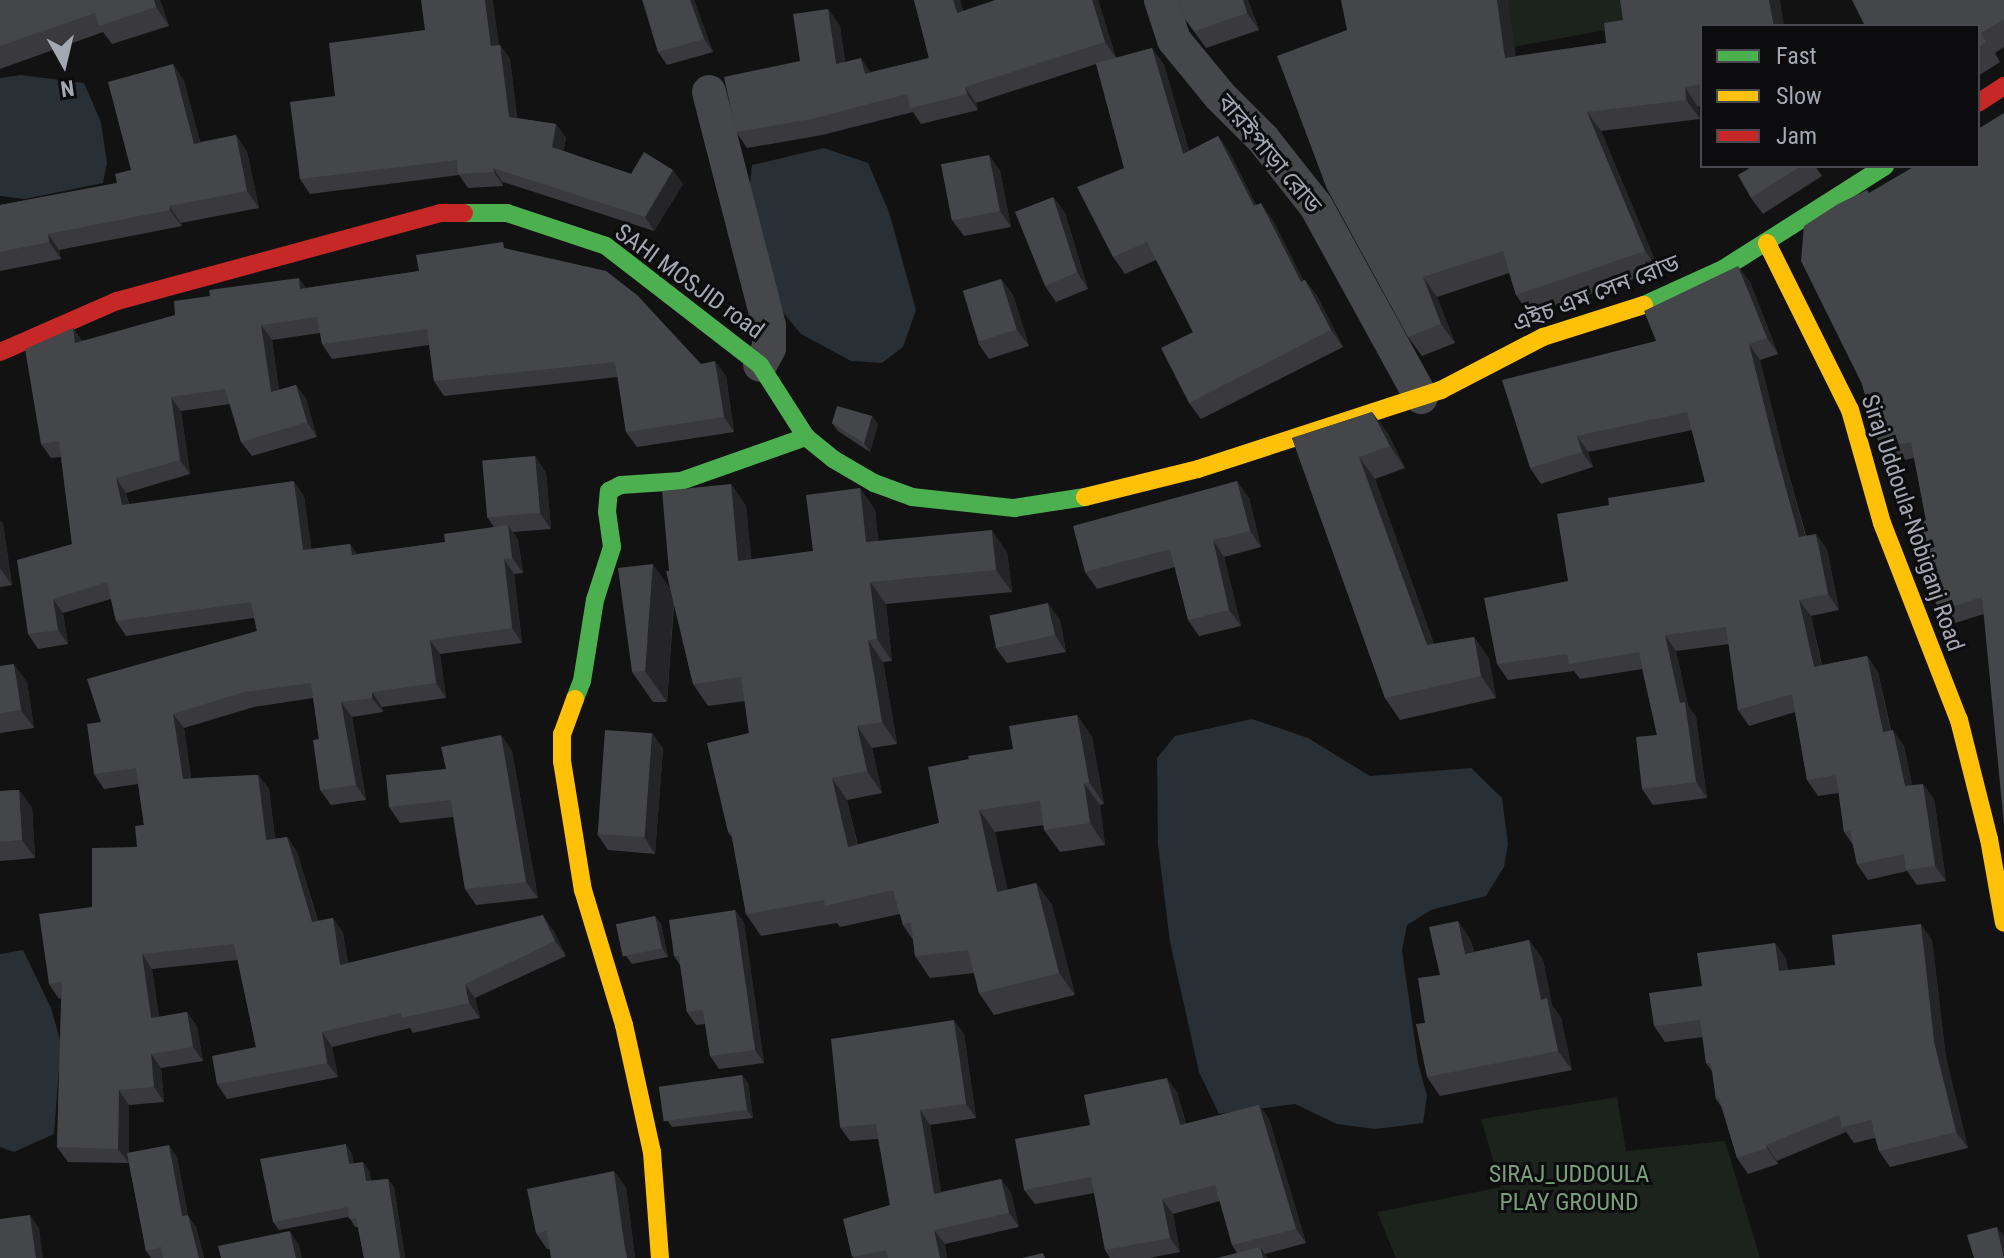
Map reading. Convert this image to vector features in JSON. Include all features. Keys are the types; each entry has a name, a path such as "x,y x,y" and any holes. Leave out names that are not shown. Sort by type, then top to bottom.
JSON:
{"street":[{"name":"বারইপাড়া রোড","path":"1161,0 1174,40 1220,96 1263,139 1316,206 1421,397"},
{"path":"1980,102 2004,86"},
{"path":"709,92 769,326 769,348 760,365"},
{"name":"এইচ এম সেন রোড","path":"1263,448 1421,397 1543,337 1643,305 1723,269 1882,168"},
{"name":"SAHI MOSJID road","path":"0,352 117,301 228,269 440,213 507,213 606,246 760,365 806,437 833,459 874,483 912,497 1014,508 1058,504 1148,484 1263,448"},
{"name":"Siraj Uddoula-Nobiganj Road","path":"1767,243 1850,410 1882,523 1959,720 1989,839 2004,923"},
{"path":"660,1258 652,1152 624,1025 583,890 562,761 562,734 582,681 595,600 612,547 607,512 609,491 621,485 681,481 806,437"}],"green space":[{"path":"1484,0 1662,0 1661,20 1508,48"},
{"name":"SIRAJ_UDDOULA PLAY GROUND","path":"1617,1097 1626,1151 1725,1141 1760,1258 1396,1258 1377,1212 1501,1187 1481,1119"}],"shaded area":[{"path":"21,75 84,83 101,122 107,163 103,183 25,199 0,196 0,78"},
{"path":"824,148 868,163 889,212 916,310 903,347 882,363 851,361 801,334 776,304 747,211 752,165"},
{"path":"1252,719 1308,738 1370,776 1471,768 1502,798 1508,844 1504,867 1486,896 1431,910 1407,925 1402,950 1418,1063 1427,1096 1423,1123 1375,1129 1337,1124 1295,1104 1219,1114 1199,1072 1170,942 1158,845 1157,758 1175,736"},
{"path":"23,950 51,1008 61,1043 54,1134 14,1152 0,1147 0,954"}],"building":[{"path":"0,0 154,0 156,7 99,26 95,13 0,46"},
{"path":"421,0 485,0 491,46 500,45 509,117 556,124 552,147 631,174 644,152 673,170 645,217 493,168 494,172 458,174 457,160 300,179 290,102 335,96 329,43 425,30"},
{"path":"643,0 690,0 704,39 658,52"},
{"path":"914,0 953,0 957,13 995,0 1092,0 1105,42 965,87 967,94 910,108 907,94 811,119 736,132 724,77 800,61 793,14 828,9 836,64 861,58 865,74 929,58"},
{"path":"1177,0 1243,0 1247,13 1195,31 1184,18"},
{"path":"1341,0 1497,0 1505,58 1606,43 1604,23 1623,20 1620,0 1769,0 1774,24 1700,24 1700,84 1685,87 1686,100 1587,112 1645,251 1516,295 1503,251 1423,277 1441,324 1408,337 1327,189 1277,56 1347,30"},
{"path":"1852,0 2004,0 2004,19 1981,33 1986,42 1980,46 1980,24 1864,24"},
{"path":"1152,48 1183,154 1218,136 1254,206 1261,203 1301,282 1305,280 1331,330 1189,403 1161,348 1193,332 1147,242 1113,257 1077,187 1124,168 1096,63"},
{"path":"173,64 194,144 236,135 247,191 48,234 49,242 0,252 0,205 117,183 115,174 131,170 108,82"},
{"path":"2004,113 2004,825 1982,597 1939,611 1906,526 1926,520 1911,442 1880,448 1862,384 1801,261 1804,226 1838,204 1867,190 1869,193 1912,168 1980,168 1980,128"},
{"path":"989,155 1000,211 952,220 941,164"},
{"path":"1750,168 1798,168 1751,198 1738,175"},
{"path":"1053,197 1077,272 1045,286 1015,212"},
{"path":"503,242 504,248 606,271 637,295 701,364 715,361 724,417 626,432 615,362 434,381 427,329 322,344 317,317 261,325 271,392 296,385 307,422 241,442 225,389 171,397 180,460 116,478 122,505 294,481 303,550 350,544 352,555 445,542 444,534 508,525 512,558 504,559 512,628 430,640 436,683 372,692 372,698 341,702 356,785 320,790 313,740 319,739 311,683 244,692 173,714 183,779 258,775 266,840 287,837 312,922 333,918 340,965 543,915 555,941 465,984 469,1003 402,1018 401,1013 322,1032 327,1063 217,1084 212,1056 256,1047 234,944 142,954 151,1018 187,1012 193,1047 151,1054 154,1087 119,1090 118,1149 57,1147 62,982 49,984 39,914 92,907 92,848 137,847 135,826 144,825 136,768 94,774 87,724 101,722 87,679 257,631 251,602 116,621 107,582 53,599 58,630 28,634 17,560 72,544 59,441 41,444 25,349 73,328 75,343 175,315 174,301 210,296 209,290 299,278 300,289 419,271 416,255"},
{"path":"1738,266 1767,338 1749,344 1799,537 1816,534 1828,594 1799,600 1814,667 1867,656 1883,732 1893,730 1905,786 1923,784 1935,866 1906,870 1904,854 1857,864 1850,831 1844,832 1836,775 1807,780 1792,694 1738,710 1726,627 1665,635 1680,703 1685,702 1696,782 1642,789 1636,737 1657,735 1639,652 1569,664 1567,654 1497,664 1484,598 1568,581 1557,514 1609,505 1608,498 1705,482 1687,412 1577,436 1582,452 1530,468 1502,380 1656,341 1644,311"},
{"path":"1001,279 1016,330 978,341 963,291"},
{"path":"837,406 872,416 864,443 832,423"},
{"path":"1372,412 1390,446 1359,457 1427,645 1474,637 1481,676 1385,698 1292,438"},
{"path":"535,456 540,513 487,517 482,461"},
{"path":"1237,481 1250,531 1213,540 1229,610 1188,620 1170,549 1085,572 1073,526"},
{"path":"731,484 738,561 813,551 806,495 860,488 866,542 992,530 996,570 870,582 877,639 868,640 882,722 857,726 867,771 832,778 848,847 939,823 928,767 969,759 968,756 1013,749 1009,726 1077,715 1089,782 1084,783 1090,823 1044,830 1040,801 979,810 997,892 1036,883 1059,973 979,993 968,950 915,956 911,922 903,925 893,890 825,906 824,900 746,914 731,832 728,832 707,743 749,733 741,677 693,684 666,571 669,571 662,491"},
{"path":"653,564 645,671 632,672 618,568"},
{"path":"1048,603 1055,635 996,648 989,615"},
{"path":"14,664 21,710 0,713 0,666"},
{"path":"605,730 652,733 645,837 598,834"},
{"path":"501,735 526,882 465,889 451,800 389,807 386,775 446,769 441,747"},
{"path":"19,790 22,840 0,842 0,791"},
{"path":"735,910 755,1050 710,1056 703,1010 687,1012 679,956 674,956 669,920"},
{"path":"655,916 662,948 623,957 616,924"},
{"path":"1458,921 1465,954 1529,940 1541,1000 1547,998 1558,1051 1427,1077 1416,1024 1425,1023 1418,978 1440,975 1429,927"},
{"path":"1921,924 1934,1042 1956,1132 1879,1151 1871,1120 1842,1127 1839,1115 1766,1145 1767,1148 1737,1158 1719,1098 1716,1099 1711,1063 1706,1063 1700,1020 1654,1026 1649,993 1702,986 1697,953 1775,943 1779,971 1835,965 1832,935"},
{"path":"954,1020 966,1104 920,1110 934,1194 1001,1179 1009,1213 934,1230 940,1258 888,1258 886,1250 852,1257 843,1219 890,1205 876,1124 840,1127 831,1039"},
{"path":"742,1075 747,1110 664,1121 659,1087"},
{"path":"1167,1078 1180,1125 1259,1105 1296,1229 1232,1245 1215,1185 1162,1199 1170,1238 1105,1250 1091,1177 1024,1190 1015,1139 1090,1125 1084,1095"},
{"path":"346,1144 349,1164 363,1162 366,1181 388,1179 400,1258 364,1258 356,1218 349,1219 348,1207 273,1222 260,1159"},
{"path":"169,1145 182,1216 188,1215 199,1258 163,1258 161,1247 146,1251 127,1153"},
{"path":"614,1171 627,1258 551,1258 547,1231 536,1233 527,1189"},
{"path":"30,1215 36,1258 0,1258 0,1219"},
{"path":"1997,1227 2004,1258 1974,1258 1967,1235"},
{"path":"290,1231 296,1258 221,1258 218,1246"},
{"path":"1260,1247 1263,1258 1217,1258"},
{"path":"1043,1253 1045,1258 1022,1258"}],"traffic: fast":[{"path":"1644,305 1723,269 1882,168"},
{"path":"464,213 507,213 606,246 760,365 806,437 833,459 874,483 912,497 1014,508 1085,497"},
{"path":"575,699 582,681 595,600 612,547 607,512 609,491 621,485 681,481 806,437"}],"traffic: slow":[{"path":"1767,243 1850,410 1882,523 1959,720 1989,839 2004,923"},
{"path":"1085,497 1198,469 1441,390 1543,337 1644,305"},
{"path":"575,699 562,734 562,761 583,890 624,1025 652,1152 660,1258"}],"traffic: jam":[{"path":"1980,102 2004,86"},
{"path":"0,352 117,301 440,213 464,213"}]}
